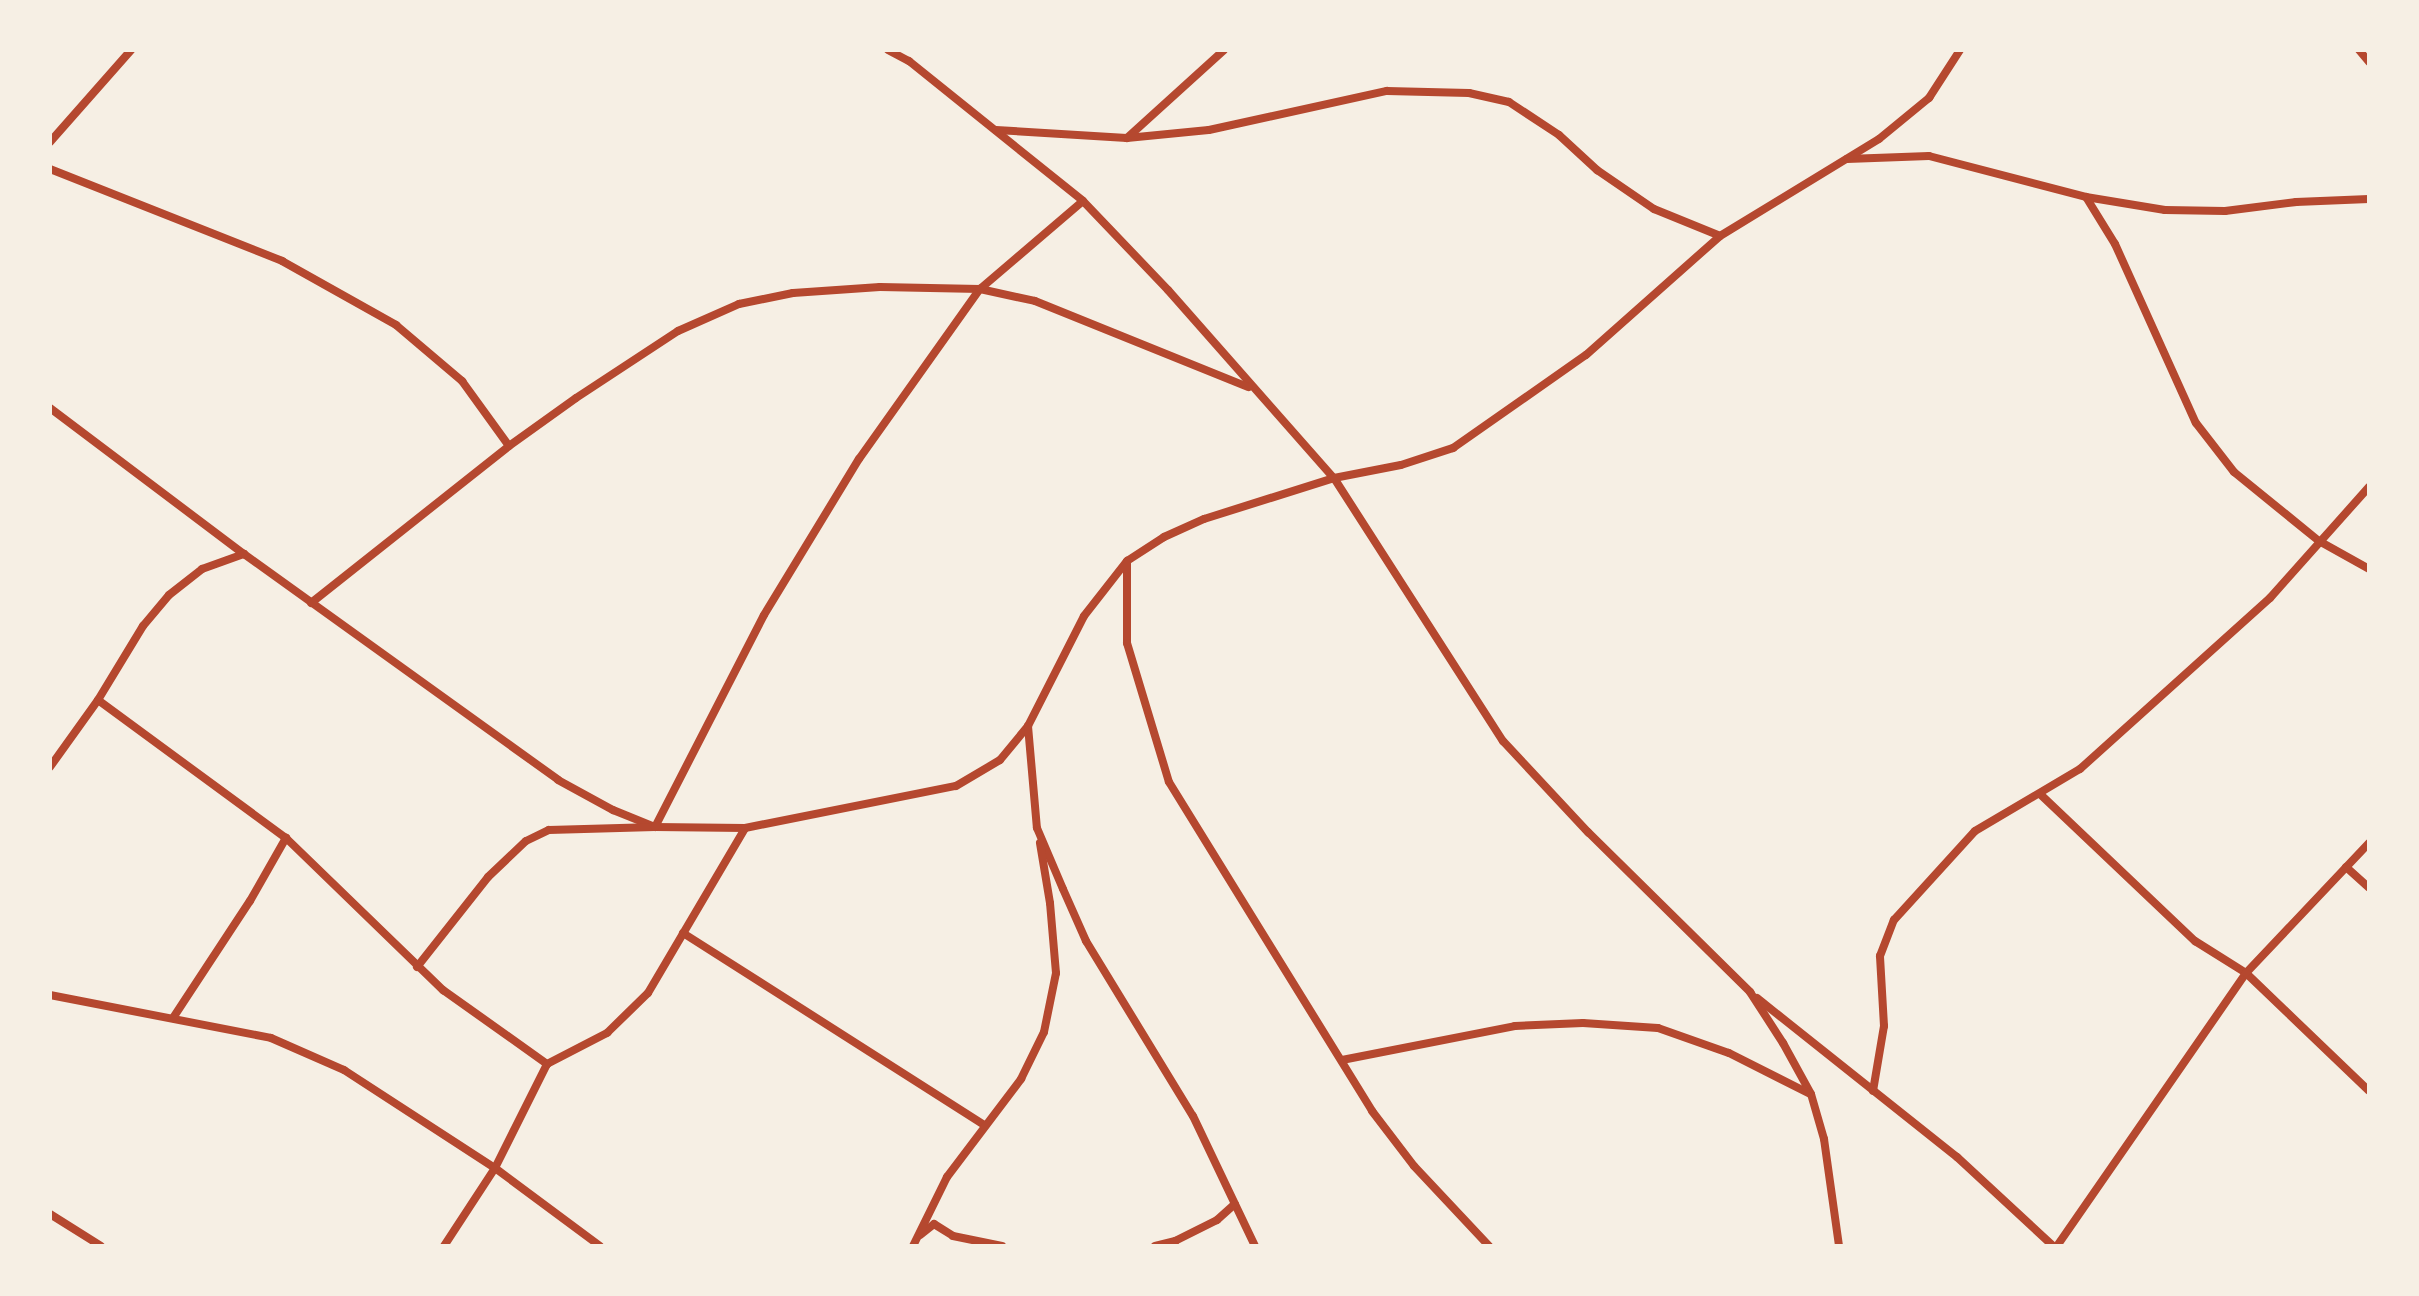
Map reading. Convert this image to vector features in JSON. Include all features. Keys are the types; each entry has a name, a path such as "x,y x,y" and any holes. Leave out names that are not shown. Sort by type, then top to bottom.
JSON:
{"street":[{"path":"50,142 131,50"},
{"path":"888,50 909,61 1083,201 1168,290 1334,478 1503,741 1588,832 1750,992 1957,1157 2055,1246 2246,973 2369,843"},
{"path":"907,50 909,61"},
{"path":"1127,138 1224,50"},
{"path":"417,967 488,877 526,841 549,830 745,828 956,786 1000,760 1028,726 1084,616 1127,561 1164,537 1204,519 1334,478 1401,465 1453,448 1586,355 1720,236 1879,139 1929,98 1960,50"},
{"path":"2359,50 2369,62"},
{"path":"996,130 1127,138 1209,130 1387,91 1469,93 1509,102 1559,135 1597,170 1654,209 1720,236"},
{"path":"1842,159 1929,156 2086,197 2165,210 2225,211 2296,202 2369,199"},
{"path":"50,169 282,261 396,325 462,381 509,446"},
{"path":"2086,197 2115,244 2196,423 2234,472 2319,541 2369,569"},
{"path":"655,827 771,602 859,459 980,289 1083,201"},
{"path":"311,603 509,446 678,331 739,304 793,293 880,287 980,289 1035,301 1253,389"},
{"path":"50,408 244,554 558,780 613,810 655,827"},
{"path":"1873,1091 1884,1026 1880,956 1894,920 1975,831 2005,810 2040,794 2080,769 2270,598 2369,487"},
{"path":"50,767 98,700 143,626 169,595 202,569 244,554"},
{"path":"1127,561 1127,643 1169,782 1372,1111 1414,1166 1489,1246"},
{"path":"98,700 286,838 417,967 510,1040 547,1064"},
{"path":"915,1242 947,1177 983,1124 1021,1079 1044,1032 1056,973 1050,903 1037,828 1028,726"},
{"path":"2040,794 2195,941 2246,973 2369,1091"},
{"path":"444,1246 495,1168 547,1064 607,1033 630,1014 648,993 745,828"},
{"path":"1037,828 1086,941 1193,1116 1255,1246"},
{"path":"173,1018 250,901 286,838"},
{"path":"2346,867 2369,888"},
{"path":"683,933 983,1124"},
{"path":"1750,992 1811,1094 1824,1139 1839,1246"},
{"path":"50,995 271,1038 344,1070 495,1168 600,1246"},
{"path":"1342,1060 1515,1026 1583,1023 1658,1028 1729,1053 1811,1094"},
{"path":"1155,1246 1175,1241 1217,1220 1235,1204"},
{"path":"50,1214 101,1246"},
{"path":"915,1242 934,1224"},
{"path":"934,1224 961,1246"},
{"path":"934,1224 953,1236 1002,1246"}]}
